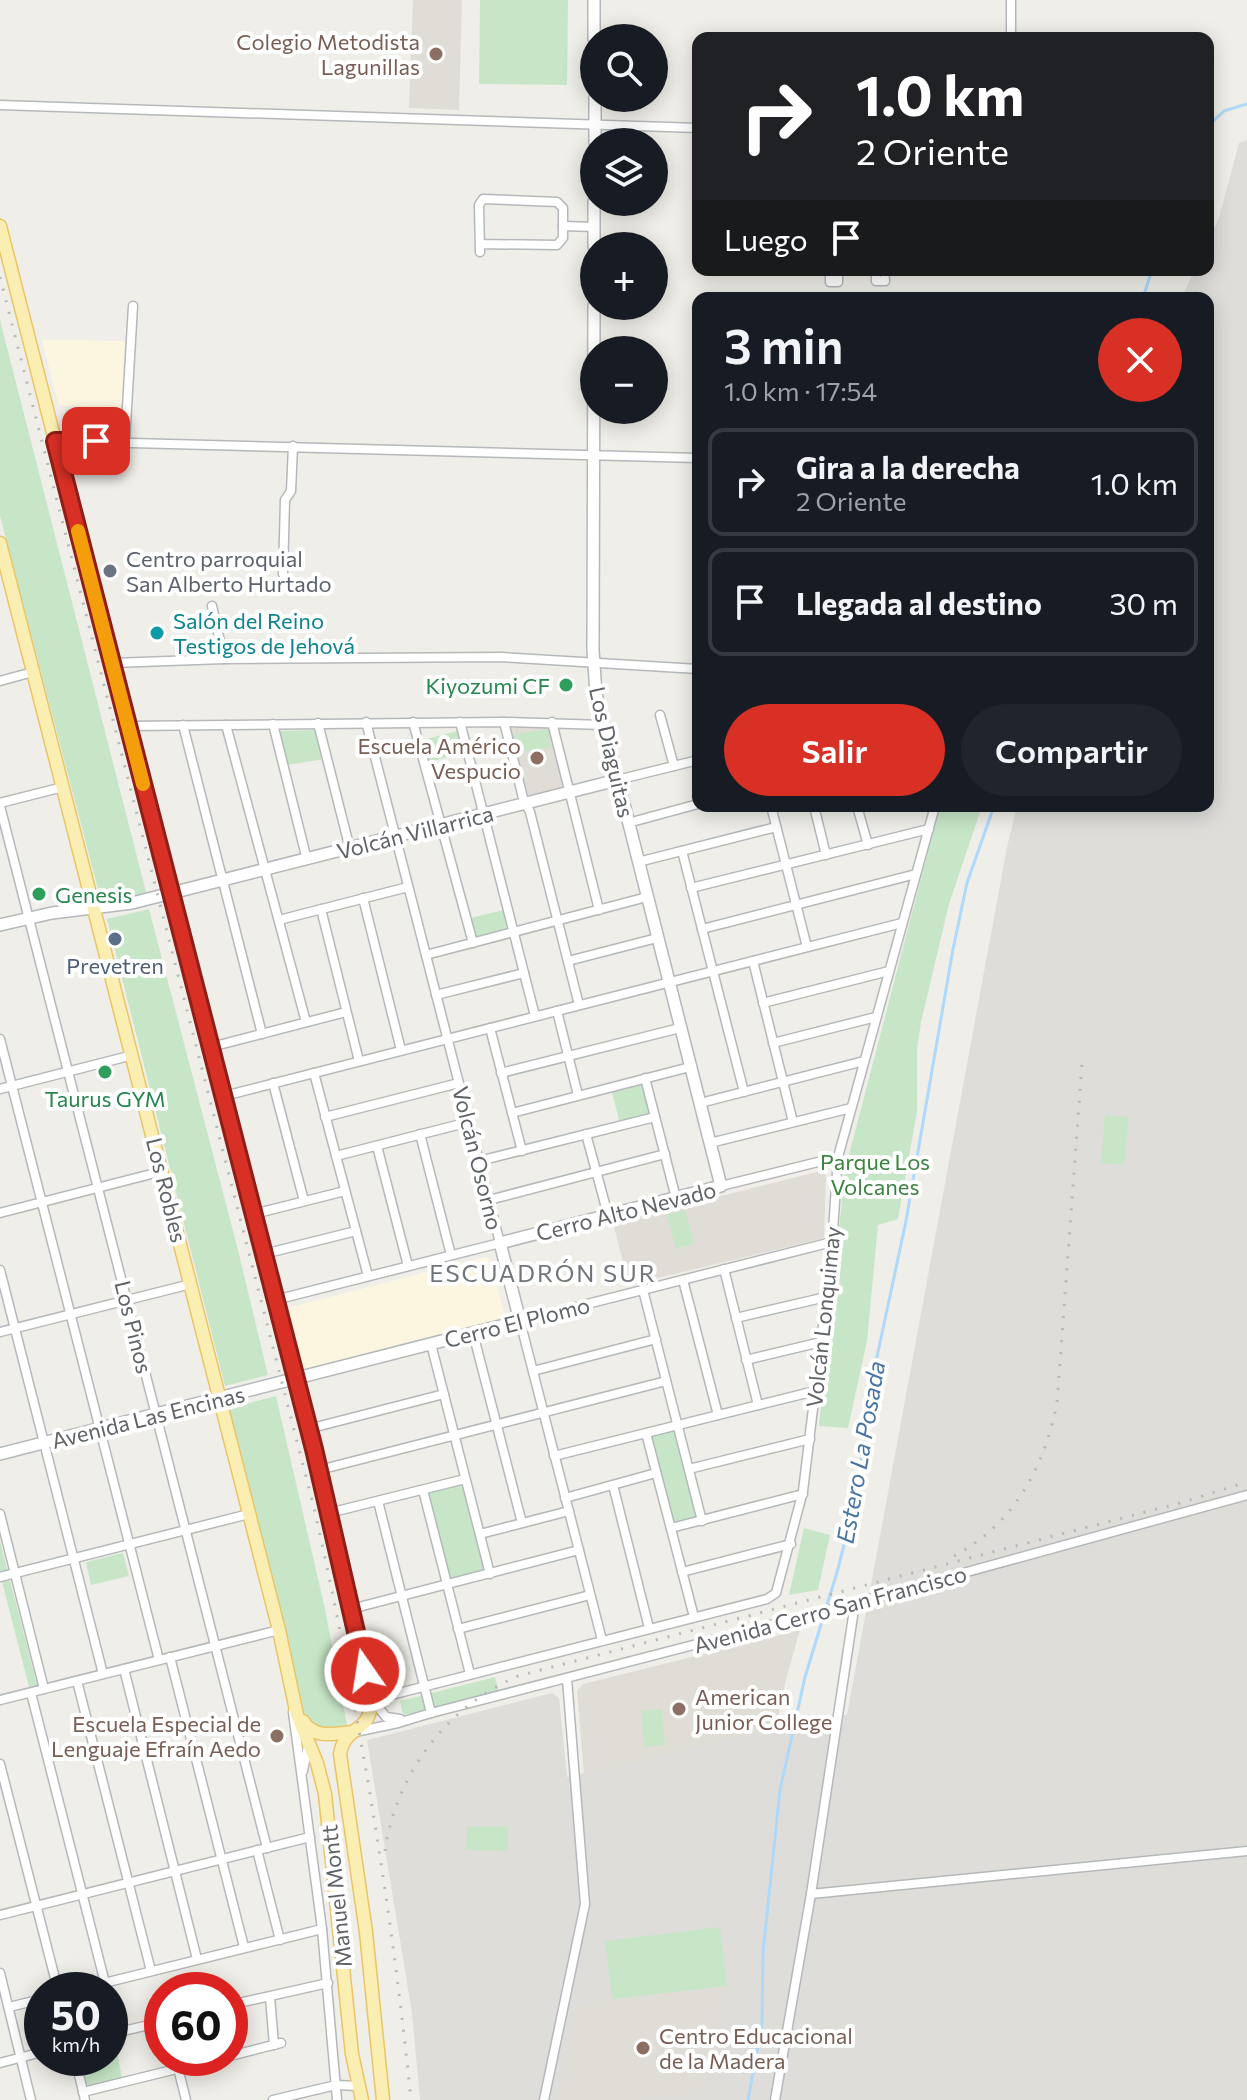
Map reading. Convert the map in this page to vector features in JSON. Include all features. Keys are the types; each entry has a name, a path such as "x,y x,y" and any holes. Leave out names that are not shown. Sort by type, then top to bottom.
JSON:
{"main road":[{"path":"0,226 319,1470 371,1697"},
{"path":"0,543 2,560"},
{"name":"Los Robles","path":"2,560 163,1171 293,1696"},
{"path":"293,1696 307,1728 325,1734"},
{"name":"Manuel Montt","path":"293,1696 301,1730 320,1772 327,1809 332,1882 352,2054 362,2100"},
{"name":"Manuel Montt","path":"371,1697 370,1715 343,1742 340,1754 366,1932 383,2100"},
{"path":"308,1745 325,1734 356,1729"}],"street":[{"path":"594,0 594,24"},
{"path":"1011,0 1011,32"},
{"path":"0,105 692,128"},
{"path":"595,112 595,128"},
{"path":"485,199 557,202 563,208 563,226 563,238 557,245 480,248 479,205 485,199"},
{"path":"594,216 594,232"},
{"path":"563,226 594,227"},
{"path":"125,441 133,306"},
{"name":"Los Diaguitas","path":"594,320 596,694 721,1186"},
{"path":"55,441 692,458"},
{"path":"283,574 285,500 291,491 293,446"},
{"path":"212,606 213,622 224,659"},
{"path":"112,663 474,657 692,669"},
{"path":"0,681 33,672"},
{"path":"660,715 674,766"},
{"path":"128,726 366,722 603,725"},
{"name":"Volcán Osorno","path":"366,722 602,1640"},
{"path":"413,722 473,943"},
{"path":"460,722 535,1016"},
{"path":"504,722 579,1005"},
{"path":"552,722 599,910"},
{"path":"318,723 350,849"},
{"path":"273,724 307,860"},
{"path":"183,725 262,1034"},
{"path":"226,725 306,1022"},
{"name":"Volcán Villarrica","path":"0,925 61,911 95,909 171,894 692,762"},
{"path":"0,805 63,787"},
{"name":"Los Pinos","path":"0,805 215,1646 280,1940"},
{"path":"628,823 692,806"},
{"path":"772,812 807,947"},
{"path":"815,812 826,855"},
{"path":"859,812 868,845"},
{"name":"Volcán Lonquimay","path":"694,1617 774,1596 791,1544 803,1494 810,1439 832,1242 838,1157 933,812"},
{"path":"638,862 776,827"},
{"path":"691,888 929,829"},
{"path":"682,851 744,1092"},
{"path":"702,929 916,874"},
{"path":"279,920 408,887"},
{"path":"426,955 647,897"},
{"path":"363,898 401,1050"},
{"path":"321,909 359,1061"},
{"path":"224,1096 902,923"},
{"path":"568,961 657,938"},
{"path":"753,961 793,1122"},
{"path":"763,1003 889,971"},
{"path":"436,995 524,973"},
{"path":"557,1011 578,1095"},
{"path":"211,1047 346,1012"},
{"path":"773,1043 876,1017"},
{"path":"490,1028 522,1151"},
{"path":"501,1073 680,1028"},
{"path":"0,1039 159,1660"},
{"path":"0,1089 133,1055"},
{"path":"700,1103 864,1061"},
{"path":"512,1113 690,1067"},
{"path":"314,1073 368,1276"},
{"path":"645,1078 676,1198"},
{"path":"273,1083 304,1201"},
{"path":"325,1117 459,1083"},
{"path":"710,1143 851,1108"},
{"path":"479,1161 655,1117"},
{"path":"336,1156 469,1122"},
{"path":"420,1134 451,1255"},
{"path":"586,1134 608,1215"},
{"path":"377,1146 408,1266"},
{"path":"489,1200 665,1154"},
{"name":"Cerro Alto Nevado","path":"275,1300 838,1157"},
{"path":"0,1213 163,1171"},
{"path":"254,1214 345,1191"},
{"path":"264,1254 356,1231"},
{"name":"Cerro El Plomo","path":"296,1379 832,1242"},
{"path":"724,1269 758,1405"},
{"path":"0,1270 103,1674"},
{"path":"683,1280 718,1415"},
{"path":"0,1332 191,1284"},
{"path":"643,1290 702,1521"},
{"path":"736,1318 826,1297"},
{"path":"473,1333 522,1523"},
{"path":"533,1371 656,1339"},
{"path":"746,1360 821,1342"},
{"path":"431,1344 490,1574"},
{"name":"Avenida Las Encinas","path":"0,1454 296,1379"},
{"path":"319,1470 666,1381"},
{"path":"554,1456 815,1391"},
{"path":"308,1429 444,1394"},
{"path":"391,1695 694,1617 646,1433"},
{"path":"689,1469 810,1439"},
{"path":"565,1498 656,1473"},
{"path":"329,1513 465,1479"},
{"path":"613,1485 649,1628"},
{"path":"423,1490 470,1674"},
{"path":"671,1528 803,1494"},
{"name":"Avenida Cerro San Francisco","path":"356,1729 390,1725 567,1679 1247,1495"},
{"path":"378,1501 431,1713"},
{"path":"480,1534 569,1511"},
{"path":"0,1514 44,1689"},
{"path":"0,1577 249,1514"},
{"path":"682,1572 791,1544"},
{"path":"351,1609 579,1550"},
{"path":"458,1629 590,1595"},
{"path":"775,2100 811,1894 855,1603"},
{"path":"0,1700 279,1630"},
{"path":"170,1657 244,1947"},
{"path":"124,1669 197,1959"},
{"path":"544,2100 585,1904 567,1679"},
{"path":"77,1681 151,1971"},
{"path":"31,1693 102,1972"},
{"name":"Los Robles","path":"293,1696 294,1734 328,1983 337,2100"},
{"path":"371,1697 386,1717 412,1718"},
{"name":"Los Robles","path":"302,1776 308,1745"},
{"path":"0,1764 54,1972"},
{"path":"0,1915 310,1837"},
{"path":"811,1894 1247,1851"},
{"path":"128,1977 322,1929"},
{"path":"0,1973 5,2004 31,2100"},
{"path":"248,2001 328,1983"},
{"path":"248,2052 278,2044 270,1997"},
{"path":"0,2063 24,2057"},
{"path":"79,2076 84,2096 151,2076"},
{"path":"180,2076 186,2100"},
{"path":"273,2100 336,2085 358,2086"}],"shaded area":[{"name":"Colegio Metodista Lagunillas","path":"413,0 462,0 459,110 409,108"},
{"path":"1247,140 1247,2100 420,2100 412,2013 367,1740 552,1693 559,1698 567,1777 776,1727 847,1715 1016,812 1214,812 1214,292 1185,292 1191,276 1214,276 1214,228 1239,143"},
{"path":"42,340 125,341 123,409 59,405"},
{"name":"Escuela Américo Vespucio","path":"509,728 551,728 566,788 527,799"},
{"path":"821,1171 826,1175 824,1238 629,1285 613,1223"},
{"path":"486,1257 490,1259 505,1317 502,1321 302,1371 286,1313 291,1307"},
{"name":"American Junior College","path":"800,1630 776,1727 584,1774 577,1691 583,1684"},
{"name":"Centro Educacional de la Madera","path":"727,1987 710,2093 641,2100 558,2100 578,2004"}],"green space":[{"path":"480,0 568,0 567,85 479,84"},
{"path":"0,320 147,896 102,904 0,516"},
{"path":"549,729 551,748 517,752 514,734"},
{"path":"318,730 325,759 286,765 278,735 280,731"},
{"path":"457,731 463,753 429,762 423,740"},
{"name":"Parque Los Volcanes","path":"938,812 980,812 949,904 921,1022 917,1049 917,1111 898,1219 878,1225 867,1341 848,1428 819,1426 845,1170"},
{"path":"149,909 268,1375 225,1386 107,919"},
{"path":"504,910 507,931 475,936 470,918"},
{"path":"640,1084 645,1088 651,1110 647,1117 620,1124 612,1092"},
{"path":"1105,1115 1129,1117 1124,1165 1101,1163"},
{"path":"685,1210 694,1244 676,1249 667,1215"},
{"path":"276,1396 325,1609 347,1725 309,1727 303,1721 293,1667 226,1409"},
{"path":"676,1430 697,1514 694,1518 677,1523 673,1521 651,1438 653,1434"},
{"path":"458,1484 464,1487 486,1568 484,1572 453,1580 449,1578 427,1495 430,1491"},
{"path":"804,1528 830,1535 818,1590 789,1595"},
{"path":"0,1541 37,1685 29,1687 0,1574"},
{"path":"123,1553 129,1576 91,1585 86,1562"},
{"path":"495,1677 499,1692 403,1715 400,1701"},
{"path":"662,1709 665,1745 644,1747 641,1711"},
{"path":"467,1826 508,1827 508,1851 466,1850"},
{"path":"720,1927 727,1986 612,1999 605,1941"},
{"path":"82,2076 122,2078 87,2086"}],"waterway":[{"name":"Estero La Posada","path":"1214,120 1224,111 1247,104"},
{"name":"Estero La Posada","path":"1145,292 1150,276"},
{"name":"Estero La Posada","path":"748,2100 762,2025 763,1952 780,1790 805,1677 855,1500 875,1366 906,1221 953,949 967,883 992,812"}],"railway":[{"path":"0,277 315,1512 372,1804 394,1951 411,2100"},
{"path":"954,1556 994,1528 1010,1511 1035,1472 1051,1427 1057,1403 1082,1064"},
{"path":"385,1851 400,1796 429,1746 468,1706 518,1676 1180,1503 1247,1482"}],"slow traffic":[{"path":"78,531 143,784"}],"place":[{"name":"Colegio Metodista Lagunillas","path":"436,54"},
{"name":"Centro parroquial San Alberto Hurtado","path":"110,571"},
{"name":"Salón del Reino Testigos de Jehová","path":"157,633"},
{"name":"Kiyozumi CF","path":"566,685"},
{"name":"Escuela Américo Vespucio","path":"537,758"},
{"name":"Genesis","path":"39,894"},
{"name":"Prevetren","path":"115,939"},
{"name":"Taurus GYM","path":"105,1072"},
{"name":"American Junior College","path":"679,1709"},
{"name":"Escuela Especial de Lenguaje Efraín Aedo","path":"277,1736"},
{"name":"Centro Educacional de la Madera","path":"643,2048"}],"district":[{"name":"ESCUADRÓN SUR","path":"543,1272"}],"route":[{"path":"96,441 55,441 314,1449 365,1671"}]}
